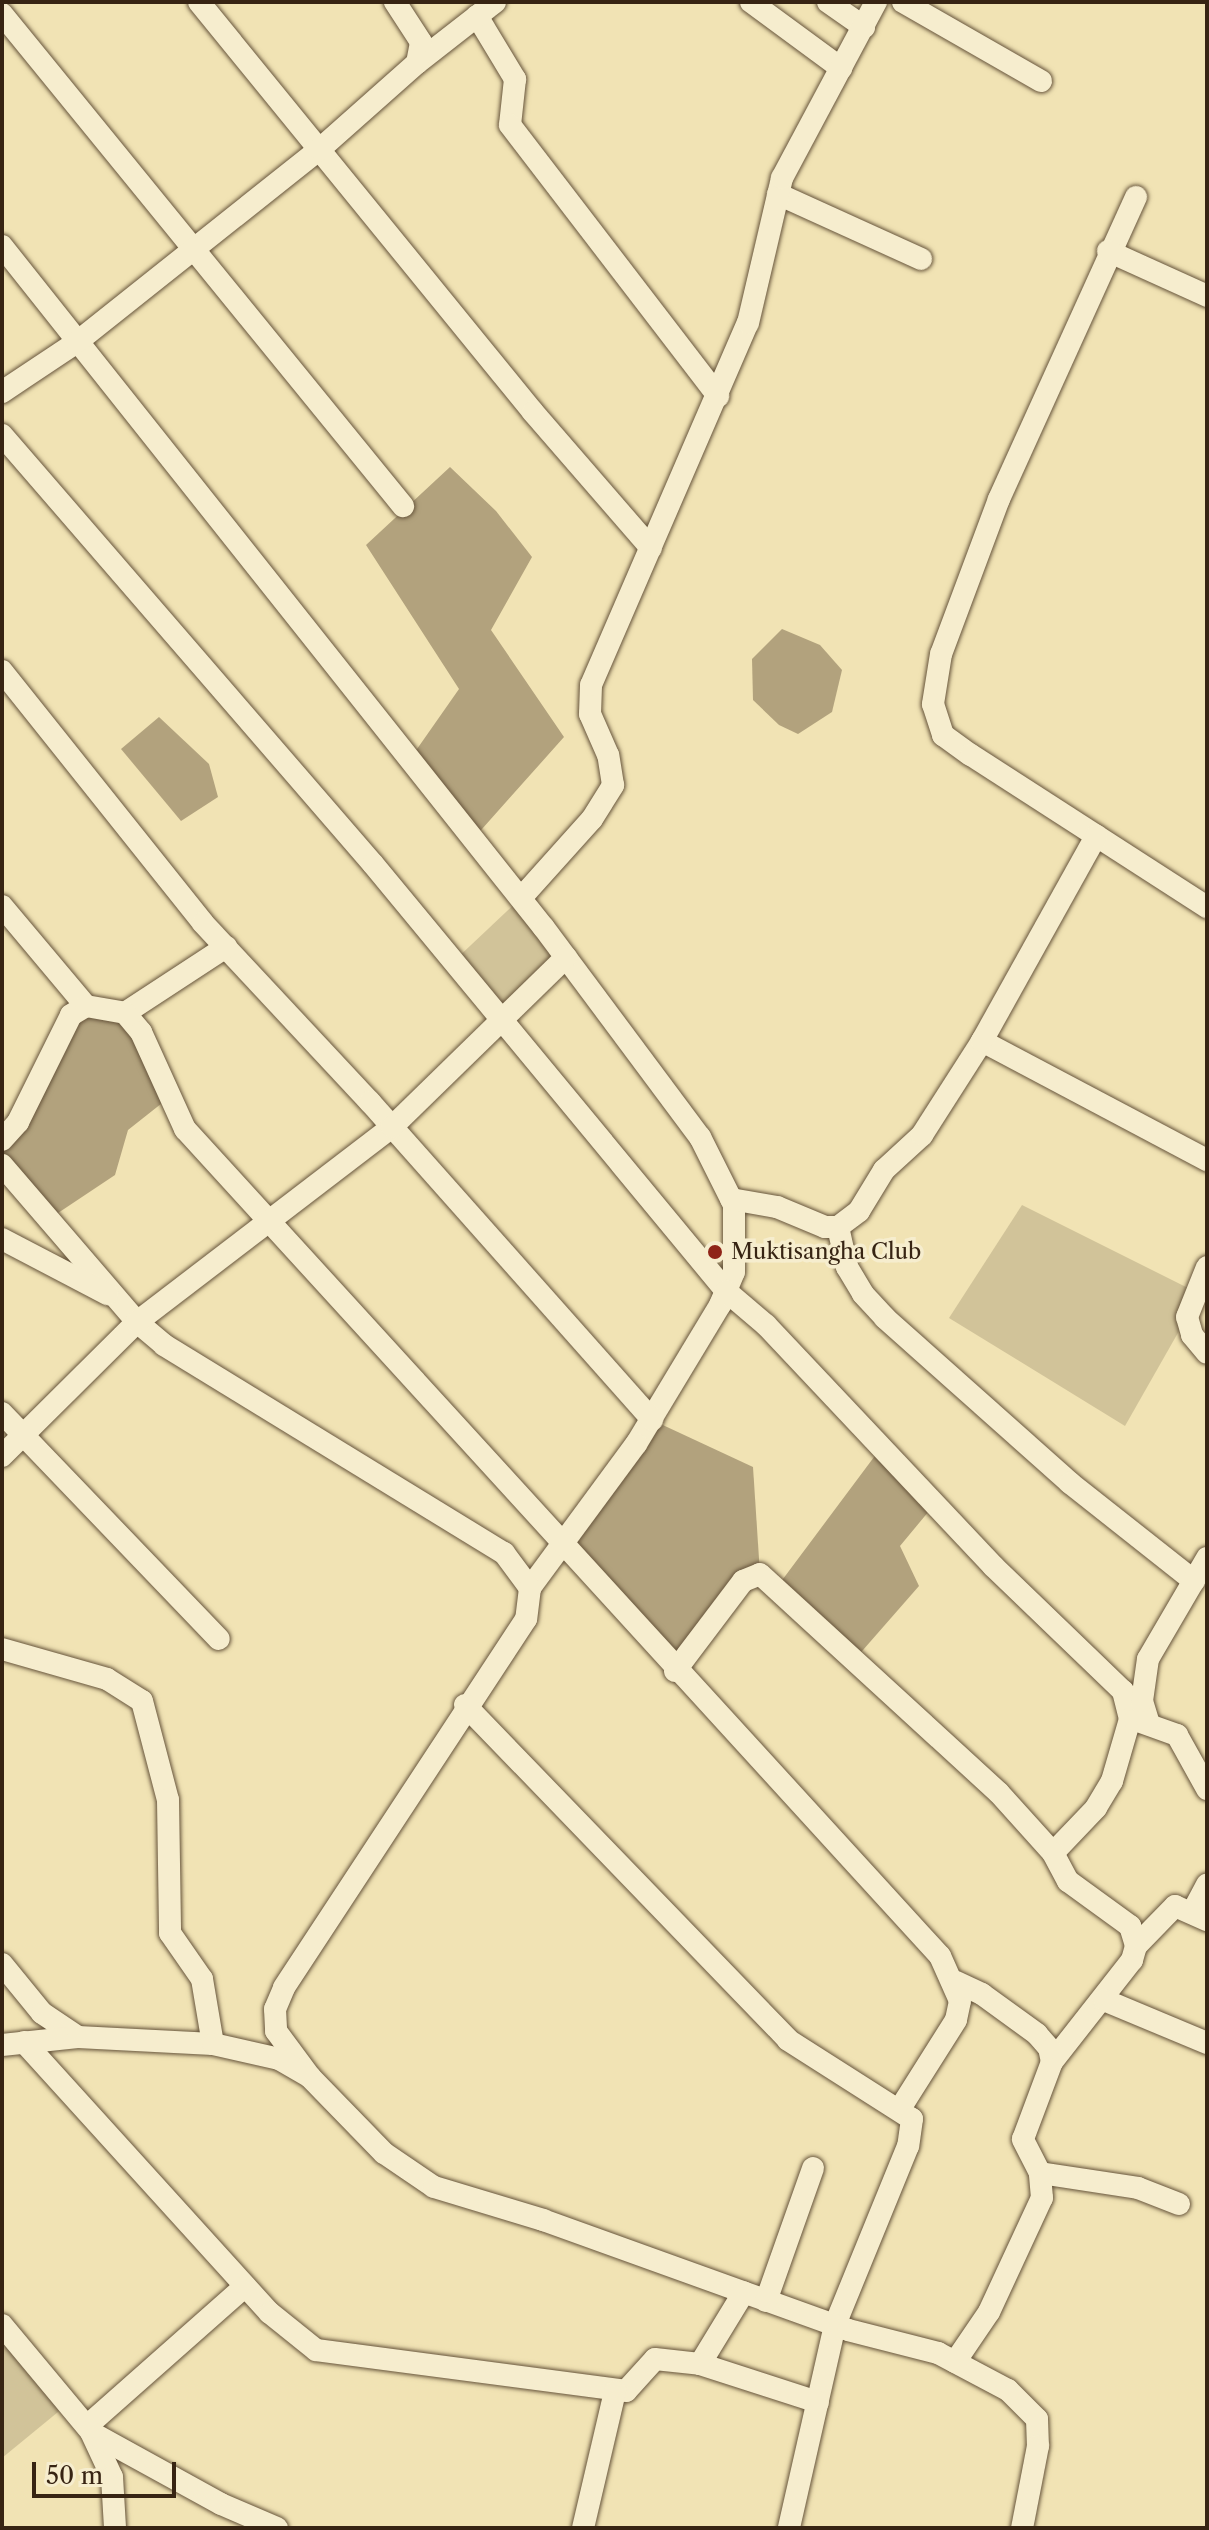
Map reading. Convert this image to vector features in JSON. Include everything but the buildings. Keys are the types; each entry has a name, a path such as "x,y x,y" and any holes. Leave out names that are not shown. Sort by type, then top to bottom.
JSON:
{"street":[{"path":"199,2 533,412 651,548"},
{"path":"395,2 421,42 417,63"},
{"path":"2,392 77,342 320,149 417,63 495,2"},
{"path":"751,2 841,68"},
{"path":"828,2 864,27"},
{"path":"521,898 592,819 613,785 608,755 590,714 591,685 748,323 778,194 798,144 876,2"},
{"path":"903,2 1041,81"},
{"path":"2,14 191,250 403,506"},
{"path":"477,16 515,79 510,125 718,396"},
{"path":"778,194 921,259"},
{"path":"1136,197 1108,251 961,598 941,654 933,704 943,735 1207,907"},
{"path":"2,246 566,957 700,1137 731,1199 738,1232 734,1272 726,1291 652,1420 530,1588 526,1619 465,1705 361,1876 284,1988 275,2009 276,2031 310,2077 384,2153 434,2187 543,2220 835,2325 955,2362 1008,2390 1037,2419 1038,2446 1022,2528"},
{"path":"1108,251 1207,296"},
{"path":"2,435 500,1018 726,1291 766,1325 993,1566 1098,1663 1123,1691 1139,1721 1177,1735 1207,1789"},
{"path":"2,671 226,947 392,1127 652,1420"},
{"path":"731,1199 756,1201 825,1227 838,1227 859,1211 884,1170 922,1135 982,1041 1096,836"},
{"path":"2,906 86,1006 125,1013 141,1032 185,1129 675,1671 940,1956 956,1982 960,2001 956,2020 901,2107"},
{"path":"125,1013 226,947"},
{"path":"2,1456 20,1434 137,1322 392,1127 500,1018 566,957"},
{"path":"2,1140 18,1122 71,1015 86,1006"},
{"path":"982,1041 1207,1160"},
{"path":"2,1165 137,1322 164,1345 504,1553 530,1588"},
{"path":"838,1227 847,1267 863,1294 885,1318 1070,1483 1194,1581"},
{"path":"2,1239 117,1299"},
{"path":"1207,1267 1187,1317 1192,1335 1207,1353"},
{"path":"2,1413 219,1639"},
{"path":"1053,1853 1105,1794 1139,1721 1148,1659 1207,1558"},
{"path":"675,1671 743,1581 760,1574 920,1717 1053,1853 1068,1881 1130,1926 1136,1946"},
{"path":"2,1649 107,1679 142,1701 168,1800 170,1933 202,1979 213,2044"},
{"path":"465,1705 788,2040 901,2107 912,2119 908,2146 835,2325 789,2528"},
{"path":"955,2362 989,2312 1042,2198 1040,2173 1023,2139 1052,2062 1104,2000 1136,1946 1175,1906 1200,1916 1207,1885"},
{"path":"2,1964 42,2013 78,2037"},
{"path":"956,1982 982,1994 1037,2034 1049,2048 1052,2062"},
{"path":"1104,2000 1207,2043"},
{"path":"13,2043 78,2037 213,2044 279,2059 310,2077"},
{"path":"13,2043 245,2286 316,2350 615,2392 634,2385 655,2359 700,2364 818,2402"},
{"path":"766,2301 813,2168"},
{"path":"1040,2173 1138,2188 1179,2204"},
{"path":"89,2429 245,2286"},
{"path":"700,2364 744,2292"},
{"path":"2,2325 89,2429 112,2477 115,2528"},
{"path":"583,2528 615,2392"},
{"path":"89,2429 182,2484 277,2528"}],"shaded area":[{"path":"450,467 496,511 532,557 491,630 564,737 474,838 410,759 459,689 366,545"},
{"path":"782,629 820,645 842,670 832,712 798,734 779,725 753,700 752,659"},
{"path":"159,717 209,764 218,797 181,821 121,749"},
{"path":"521,898 566,957 500,1018 454,961"},
{"path":"125,1013 171,1096 128,1130 115,1175 49,1219 2,1165 2,1140 71,1015"},
{"path":"1022,1205 1194,1291 1187,1317 1125,1426 949,1318"},
{"path":"652,1420 753,1467 760,1574 675,1671 563,1544"},
{"path":"880,1449 934,1505 900,1546 919,1586 856,1658 777,1587"},
{"path":"2,2325 69,2403 2,2458"}],"place":[{"name":"Muktisangha Club","path":"715,1252"}]}
